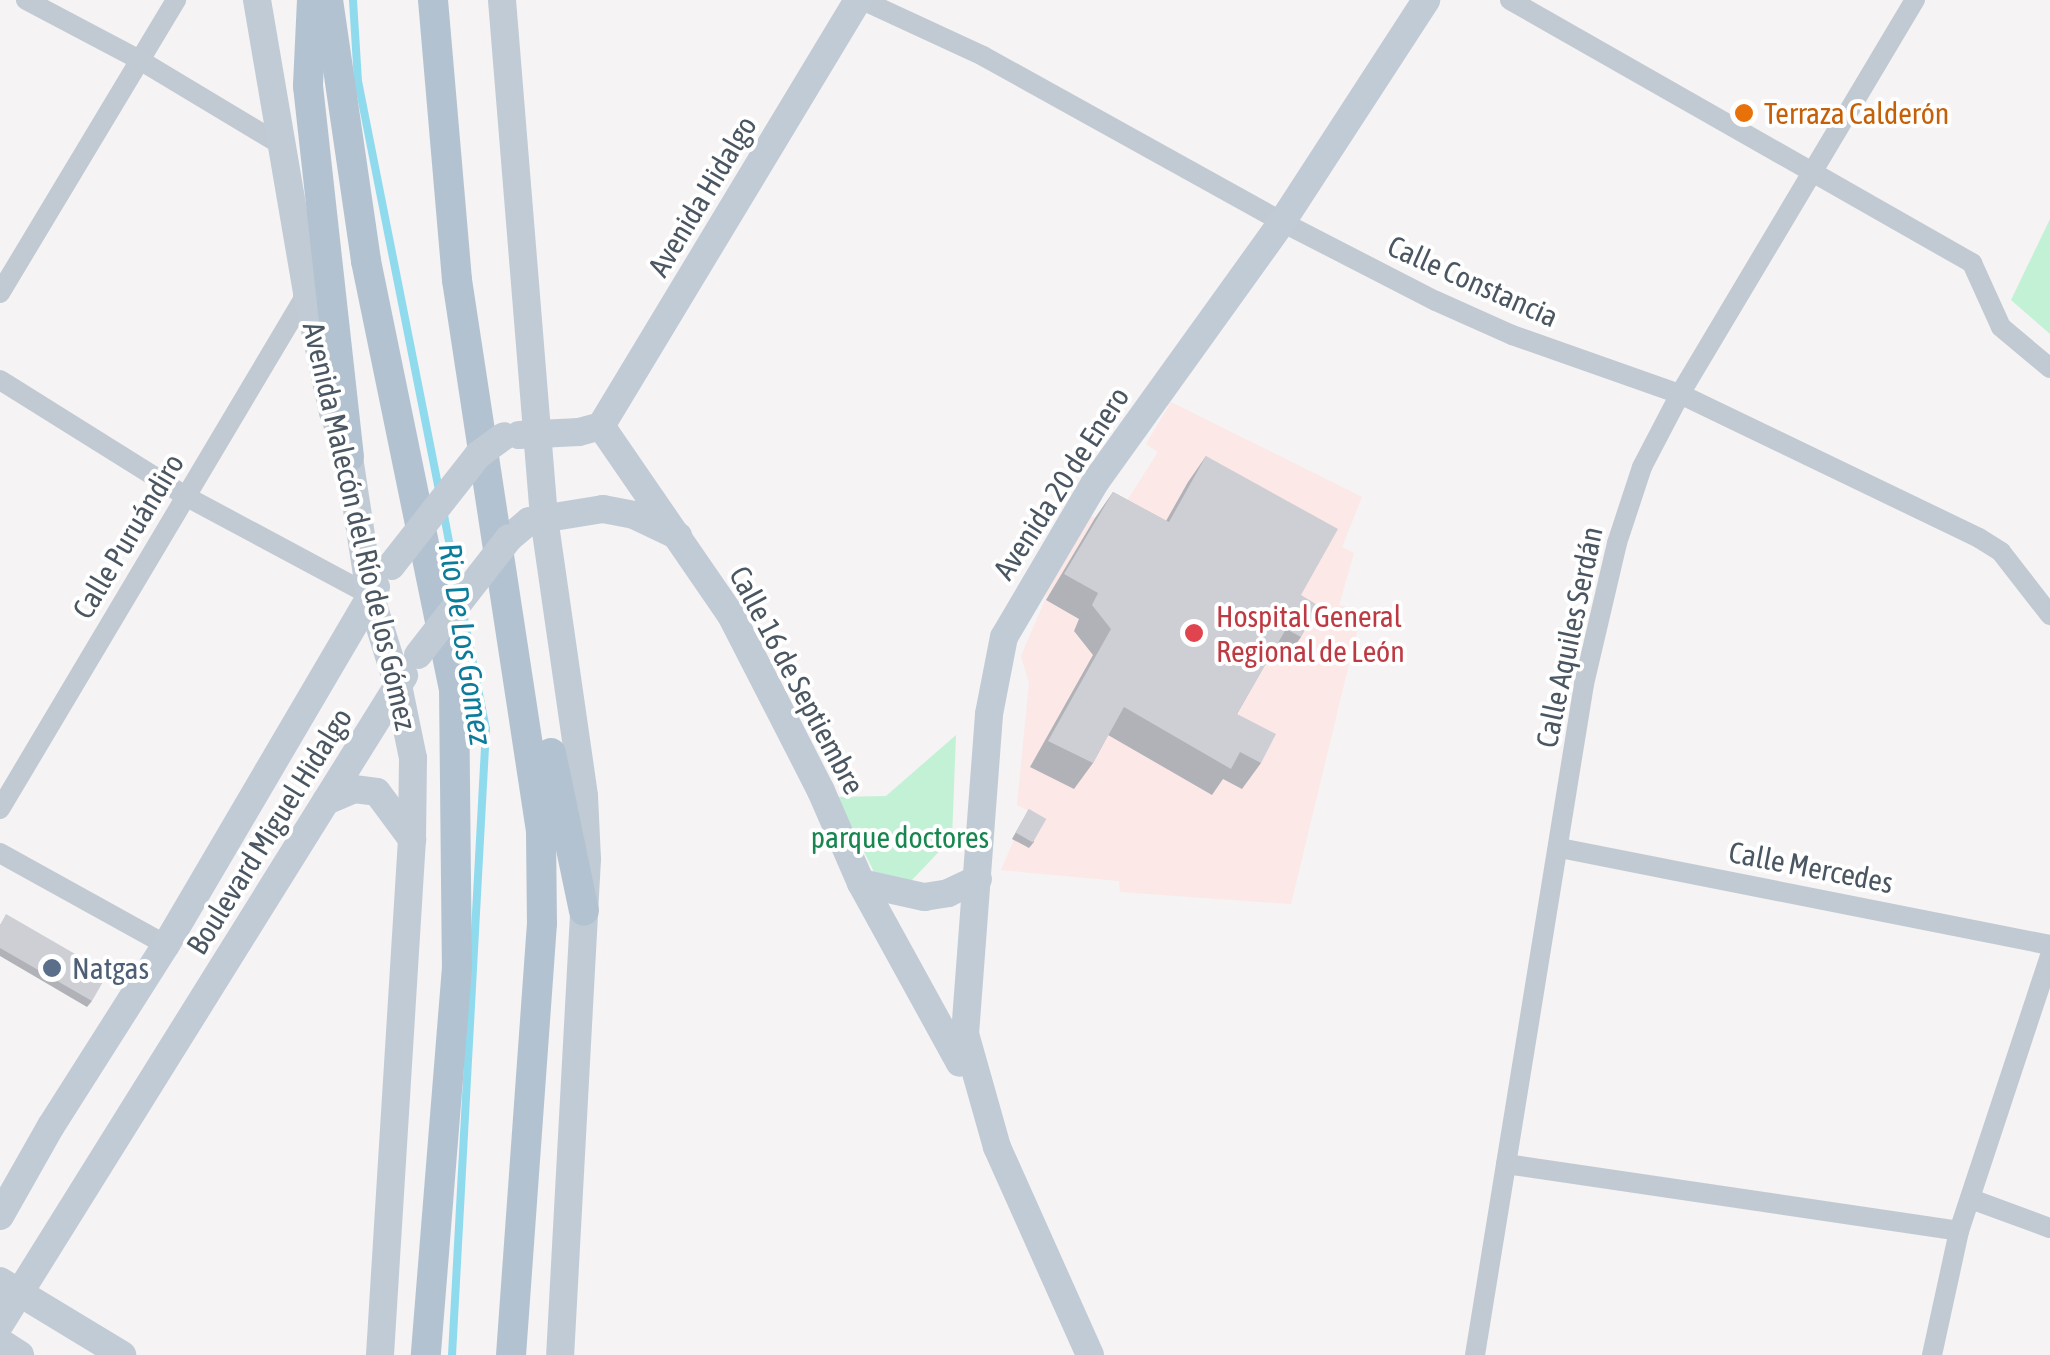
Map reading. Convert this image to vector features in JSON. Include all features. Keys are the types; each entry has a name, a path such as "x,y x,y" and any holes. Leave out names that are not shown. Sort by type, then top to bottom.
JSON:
{"main road":[{"path":"312,0 310,102 350,457"},
{"name":"Avenida Malecón del Río de los Gómez","path":"328,0 366,261 454,688 457,967 426,1355"},
{"path":"433,0 457,280 504,549 533,759 543,878 511,1355"},
{"path":"504,549 532,646 584,912"}],"street":[{"path":"26,0 138,58 283,146"},
{"path":"0,293 176,0"},
{"name":"Avenida Malecón del Río de los Gómez","path":"257,0 307,293 333,412 350,457 370,595 398,684 412,758 412,838 380,1355"},
{"path":"502,0 544,518 584,796 584,912 560,1355"},
{"name":"Calle Constancia","path":"860,0 983,56 1282,222 1486,324 1680,394 1980,538 2000,552 2050,615"},
{"name":"Avenida Hidalgo","path":"601,426 860,0"},
{"name":"Avenida 20 de Enero","path":"974,1076 965,1034 964,996 978,879 989,714 1004,638 1096,481 1282,222 1426,0"},
{"path":"1510,0 1972,263 2001,327 2050,368"},
{"name":"Calle Aquiles Serdán","path":"1475,1355 1584,684 1617,543 1642,467 1680,394 1915,0"},
{"name":"Calle Puruándiro","path":"0,808 307,293"},
{"path":"0,380 187,497 370,595"},
{"name":"Boulevard Miguel Hidalgo","path":"0,1215 51,1126 166,945 370,595 392,566 478,455 504,436 579,432 601,426"},
{"name":"Calle 16 de Septiembre","path":"601,426 731,615 821,791 861,883 963,1069 974,1076 1011,1183 1090,1355"},
{"name":"Boulevard Miguel Hidalgo","path":"0,1324 10,1287 398,684 522,525 603,509 634,516 679,537"},
{"path":"326,801 354,790 377,792 412,838"},
{"name":"Calle Mercedes","path":"1560,848 2050,945"},
{"path":"0,853 166,945"},
{"path":"861,883 924,897 948,894 978,879"},
{"path":"1932,1355 1959,1231 2050,956"},
{"path":"1506,1164 1959,1231"},
{"path":"1971,1199 2050,1228"},
{"path":"10,1287 122,1355"},
{"path":"0,1342 20,1355"}],"shaded area":[{"name":"Hospital General Regional de León","path":"1171,402 1362,497 1342,547 1354,553 1339,605 1362,610 1291,904 1120,892 1119,881 1001,870 1027,810 1017,805 1029,683 1021,656 1045,600 1051,565 1086,513 1111,526 1158,452 1146,444"}],"green space":[{"path":"2050,219 2050,334 2011,300"},
{"name":"parque doctores","path":"956,735 952,838 911,881 874,872 837,797 886,796"}],"building":[{"path":"1206,456 1338,529 1301,595 1319,606 1301,637 1286,629 1237,714 1276,734 1261,763 1240,752 1231,769 1124,707 1093,763 1048,741 1111,629 1092,605 1098,593 1064,574 1113,492 1169,522"},
{"path":"1029,809 1046,819 1033,842 1016,832"},
{"name":"Natgas","path":"6,914 108,973 92,1001 0,948 0,925"}],"waterway":[{"name":"Rio De Los Gomez","path":"353,0 358,81 439,491"},
{"name":"Rio De Los Gomez","path":"443,510 458,589"},
{"name":"Rio De Los Gomez","path":"452,1355 486,729 463,613"}],"place":[{"name":"Terraza Calderón","path":"1744,113"},
{"name":"Hospital General Regional de León","path":"1194,633"},
{"name":"Natgas","path":"52,968"}]}
